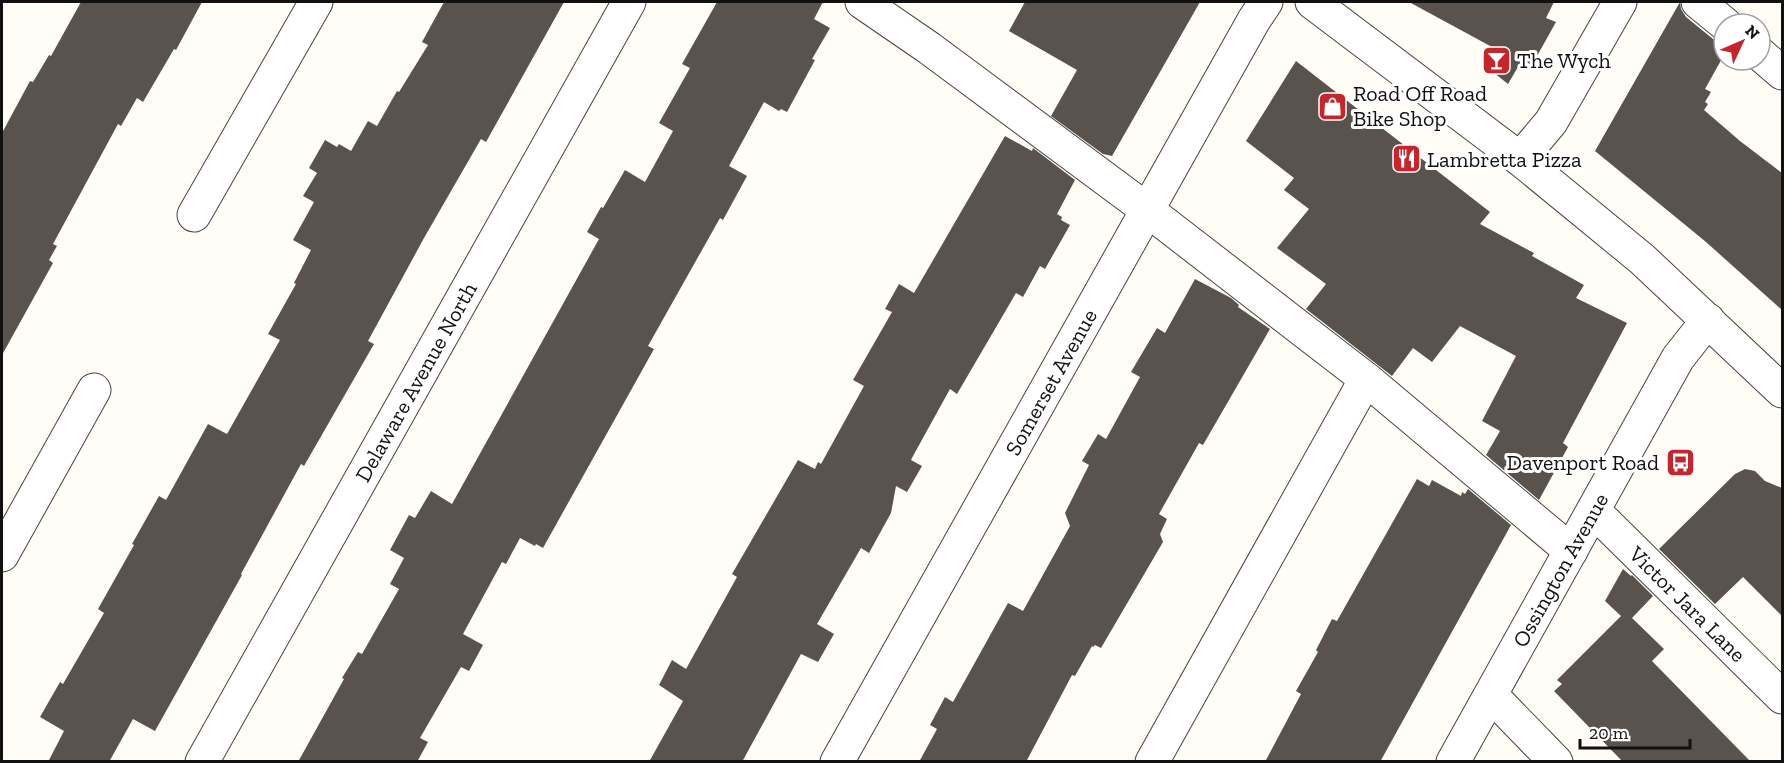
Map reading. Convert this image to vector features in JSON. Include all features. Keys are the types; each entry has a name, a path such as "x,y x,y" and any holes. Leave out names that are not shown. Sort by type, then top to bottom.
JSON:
{"street":[{"path":"194,215 316,2"},
{"name":"Delaware Avenue North","path":"202,762 629,2"},
{"path":"862,2 929,48 1146,209 1366,379 1571,551"},
{"name":"Somerset Avenue","path":"837,762 1146,209 1266,2"},
{"path":"1312,2 1520,159 1642,259 1782,391"},
{"path":"1520,159 1551,122 1620,2"},
{"path":"1698,2 1712,13"},
{"name":"Ossington Avenue","path":"1454,762 1678,358 1708,320"},
{"path":"1152,762 1366,379"},
{"path":"2,555 94,390"},
{"name":"Victor Jara Lane","path":"1594,510 1782,697"},
{"path":"1491,695 1556,762"}],"building":[{"path":"81,2 202,2 176,50 174,49 143,102 137,98 121,126 118,124 53,244 57,246 49,260 53,263 2,355 2,133 30,81 33,82 49,55 51,56"},
{"path":"444,2 564,2 486,142 481,139 424,238 368,341 374,344 304,466 301,464 155,731 133,719 109,762 48,762 64,731 40,717 60,682 63,684 104,613 98,609 134,545 132,544 159,496 166,500 208,424 227,434 280,340 268,334 296,284 294,283 311,250 293,240 314,202 303,196 317,173 309,168 325,140 351,151 368,121 377,126 428,45 422,42"},
{"path":"717,2 823,2 814,19 830,28 812,59 815,60 787,112 781,109 779,111 764,102 729,166 747,176 723,220 720,218 648,346 654,349 543,548 520,538 506,564 502,562 463,634 483,645 469,671 461,667 420,738 428,742 417,762 298,762 344,679 342,678 358,652 362,654 399,589 390,584 404,558 390,550 409,515 415,518 431,491 452,504 599,239 587,232 601,207 603,208 625,170 645,182 673,131 659,123 690,68 682,64"},
{"path":"1025,2 1200,2 1112,156 1103,154 1051,116 1077,70 1009,31"},
{"path":"1409,2 1554,2 1546,18 1556,22 1532,65 1522,60 1508,84 1483,64 1492,47"},
{"path":"1680,2 1686,17 1712,38 1712,72 1714,72 1705,89 1711,92 1705,102 1708,104 1704,110 1782,173 1782,310 1706,242 1595,151"},
{"path":"1296,61 1490,212 1480,224 1534,253 1532,256 1584,285 1576,298 1627,323 1563,443 1568,447 1539,500 1486,455 1500,431 1482,421 1516,356 1460,326 1432,362 1413,348 1392,376 1306,309 1326,284 1277,248 1309,209 1284,190 1294,178 1246,141"},
{"path":"1005,136 1032,151 1033,148 1075,180 1057,214 1062,217 1061,220 1070,225 1045,269 1040,266 1023,297 1016,293 957,394 950,389 911,460 922,466 907,492 896,486 891,513 869,553 861,548 817,624 834,634 818,662 801,654 742,762 649,762 683,701 659,685 672,660 686,669 737,577 732,574 798,460 815,469 818,462 821,464 864,386 853,380 892,312 885,309 899,284 914,293"},
{"path":"1195,279 1231,298 1239,305 1238,307 1270,329 1203,445 1199,443 1159,514 1167,519 1160,534 1163,542 1101,648 1092,646 1075,676 1072,675 1026,762 919,762 937,729 930,725 945,697 953,702 1008,603 1023,611 1070,526 1065,513 1089,465 1082,461 1098,434 1106,439 1140,377 1131,372 1157,328 1165,333"},
{"path":"1745,469 1755,471 1765,481 1782,488 1782,616 1743,577 1715,604 1659,549 1735,474"},
{"path":"1417,479 1429,486 1432,480 1461,496 1462,492 1465,494 1468,489 1511,525 1380,762 1265,762 1301,694 1296,691 1318,652 1316,650 1332,619 1337,621"},
{"path":"1623,569 1653,596 1632,618 1664,649 1652,661 1751,762 1623,762 1554,691 1562,684 1557,680 1621,616 1605,601"}],"place":[{"name":"The Wych","path":"1496,60"},
{"name":"Road Off Road Bike Shop","path":"1332,106"},
{"name":"Lambretta Pizza","path":"1406,159"},
{"name":"Davenport Road","path":"1680,462"}]}
